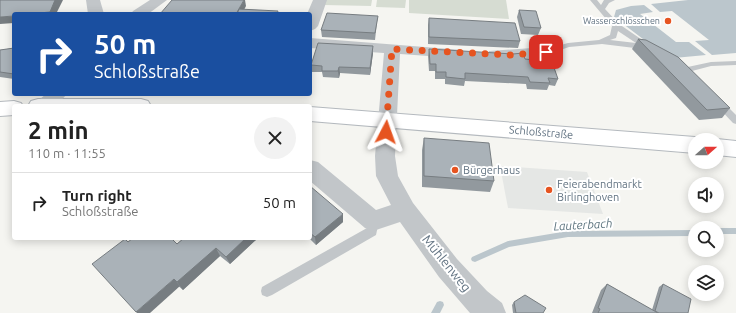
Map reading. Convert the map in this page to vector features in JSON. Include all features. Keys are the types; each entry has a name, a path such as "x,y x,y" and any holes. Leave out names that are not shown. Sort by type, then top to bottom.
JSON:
{"main road":[{"path":"47,102 94,104"},
{"path":"0,109 12,108"},
{"name":"Schloßstraße","path":"312,114 688,144"},
{"path":"724,148 736,149"}],"street":[{"path":"93,0 96,12"},
{"path":"141,12 160,0"},
{"path":"312,21 320,0"},
{"path":"312,43 511,55 546,52"},
{"path":"387,120 392,49"},
{"name":"Mühlenweg","path":"387,120 385,156 388,176 405,210 448,268 487,312"},
{"path":"312,170 374,221 405,210"}],"lane":[{"path":"593,0 616,26 656,53"},
{"path":"602,9 607,1 612,0"},
{"path":"601,42 614,36 616,26"},
{"path":"546,52 568,45 601,42 644,46"},
{"path":"697,81 683,68 711,64 736,64"},
{"path":"714,98 736,120"},
{"path":"267,291 372,231 374,221"}],"shaded area":[{"path":"326,0 372,0 371,6 324,5"},
{"path":"377,0 406,0 405,8 376,7"},
{"path":"409,0 506,0 509,19 409,13"},
{"path":"688,0 736,0 736,53 712,55 695,41 709,40 672,11 660,12 651,4"},
{"path":"644,5 653,12 640,14 676,42 689,42 706,55 674,58 643,39 614,17 616,10 631,6"},
{"name":"Feierabendmarkt Birlinghoven","path":"500,166 587,172 603,214 508,208"}],"building":[{"path":"0,0 55,0 50,12 12,12 12,16 0,17"},
{"path":"172,0 244,0 237,12 162,12"},
{"path":"239,9 278,11 278,12 238,12"},
{"path":"519,10 536,11 541,28 524,27"},
{"path":"327,13 378,16 375,33 321,30"},
{"path":"429,18 515,23 520,41 429,37"},
{"path":"638,39 646,40 678,57 730,108 707,110"},
{"path":"318,43 373,46 370,68 339,67 338,71 322,71 322,66 312,65"},
{"path":"12,48 12,74 0,72 0,50"},
{"path":"429,49 513,54 523,53 525,59 552,62 558,79 548,78 550,83 530,82 528,77 465,73 465,79 446,77 446,72 436,72 436,64 430,64"},
{"name":"Bürgerhaus","path":"424,138 489,143 494,181 424,176"},
{"path":"312,188 343,214 315,237 312,235"},
{"path":"124,240 128,242 130,240 173,240 177,244 182,240 244,240 226,257 216,248 177,282 174,279 136,312 92,264"},
{"path":"607,284 658,313 598,313 600,309 598,308"},
{"path":"663,284 688,297 688,301 691,301 688,313 659,313 655,311"},
{"path":"525,295 546,308 543,313 516,313 514,302"}],"waterway":[{"name":"Lauterbach","path":"724,231 736,231"},
{"name":"Lauterbach","path":"475,259 508,244 568,234 688,233"},
{"name":"Lauterbach","path":"435,313 440,305"}],"place":[{"name":"Wasserschlösschen","path":"668,21"},
{"name":"Bürgerhaus","path":"455,170"},
{"name":"Feierabendmarkt Birlinghoven","path":"549,190"}],"route":[{"path":"386,132 392,49 511,55 546,52"}]}
